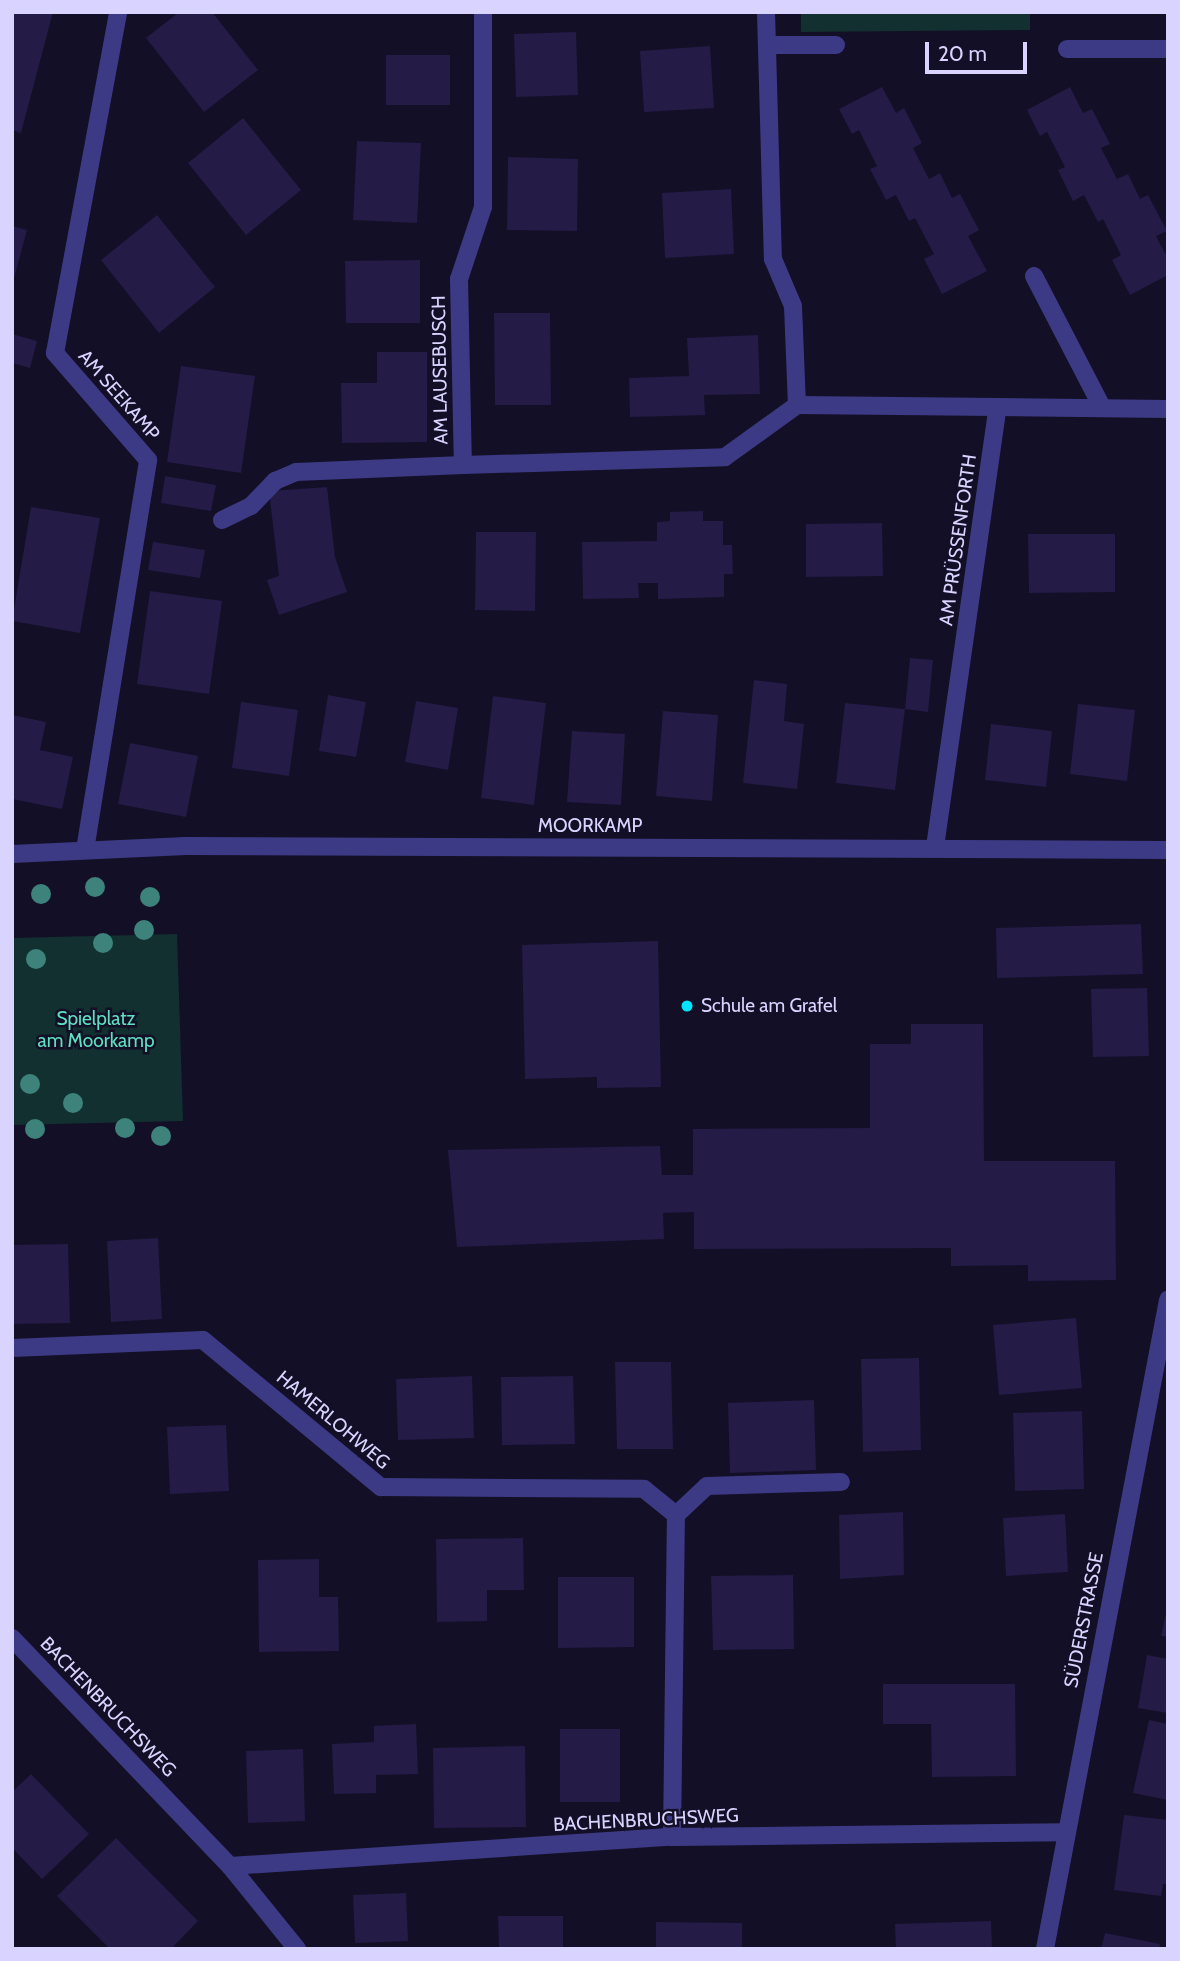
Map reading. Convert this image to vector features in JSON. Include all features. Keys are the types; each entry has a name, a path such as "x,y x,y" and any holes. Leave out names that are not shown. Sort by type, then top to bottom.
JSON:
{"street":[{"name":"AM SEEKAMP","path":"85,850 148,460 55,353 118,12"},
{"name":"AM LAUSEBUSCH","path":"483,12 483,207 459,279 463,464 724,457 797,405"},
{"path":"766,12 773,259 793,306 797,405 1168,409"},
{"path":"768,45 836,45"},
{"path":"1067,49 1168,49"},
{"path":"1034,276 1102,407"},
{"name":"AM PRÜSSENFORTH","path":"935,847 998,407"},
{"path":"222,520 251,506 275,481 296,472 463,464"},
{"name":"MOORKAMP","path":"12,854 85,850 935,847 1168,850"},
{"name":"SÜDERSTRASSE","path":"1045,1949 1064,1832 1168,1300"},
{"name":"HAMERLOHWEG","path":"12,1348 203,1340 381,1487 644,1489 676,1515"},
{"path":"672,1838 676,1515 707,1486 841,1482"},
{"name":"BACHENBRUCHSWEG","path":"12,1638 230,1866 297,1949"},
{"name":"BACHENBRUCHSWEG","path":"230,1866 672,1838 1064,1832"}],"green space":[{"path":"801,12 1030,12 1030,30 801,32"},
{"name":"Spielplatz am Moorkamp","path":"177,934 183,1121 12,1125 12,938"}],"building":[{"path":"12,12 53,12 21,133 12,130"},
{"path":"179,12 212,12 258,70 204,112 146,38"},
{"path":"576,32 578,95 516,97 514,34"},
{"path":"710,46 714,108 644,112 640,51"},
{"path":"386,55 450,55 450,105 386,105"},
{"path":"882,87 896,113 904,108 922,143 913,148 929,179 940,173 952,198 960,194 979,230 968,236 987,271 942,294 924,259 934,254 915,218 909,221 896,195 886,200 870,169 877,166 859,130 852,134 839,109"},
{"path":"1070,87 1083,113 1092,109 1110,144 1101,148 1117,179 1128,174 1140,199 1148,195 1167,231 1156,236 1168,259 1168,275 1130,295 1112,260 1121,255 1103,219 1098,222 1084,195 1073,201 1058,170 1065,167 1047,132 1040,136 1027,110"},
{"path":"243,118 301,190 246,235 188,163"},
{"path":"357,141 421,143 417,223 353,220"},
{"path":"508,157 578,159 577,231 507,230"},
{"path":"731,189 734,254 665,258 662,193"},
{"path":"157,215 215,287 159,333 101,260"},
{"path":"12,226 27,230 13,282 12,282"},
{"path":"420,260 420,323 346,323 345,261"},
{"path":"494,313 550,313 551,405 495,405"},
{"path":"12,334 37,341 30,368 12,363"},
{"path":"758,335 760,394 704,395 705,415 630,417 629,378 689,376 687,338"},
{"path":"377,352 427,352 427,442 342,443 341,383 377,383"},
{"path":"181,366 255,376 241,473 167,462"},
{"path":"165,476 216,485 211,511 161,503"},
{"path":"327,487 335,557 347,592 279,615 267,580 279,576 269,491"},
{"path":"31,507 100,518 80,633 12,621"},
{"path":"703,511 703,521 723,521 723,545 732,545 733,574 724,574 724,597 658,599 658,583 638,583 639,598 583,599 582,542 657,541 657,522 670,521 670,512"},
{"path":"882,523 883,576 806,577 806,524"},
{"path":"476,532 536,532 535,611 475,610"},
{"path":"1028,534 1115,534 1115,592 1029,593"},
{"path":"153,542 205,550 200,578 148,570"},
{"path":"150,591 222,601 209,694 137,684"},
{"path":"910,658 933,660 928,712 905,709"},
{"path":"754,680 787,684 784,721 804,724 797,789 743,783"},
{"path":"328,695 366,702 356,757 319,751"},
{"path":"493,696 546,703 534,805 481,798"},
{"path":"416,701 458,708 448,770 405,762"},
{"path":"241,702 298,710 289,776 232,768"},
{"path":"845,703 905,709 895,790 836,783"},
{"path":"1078,704 1135,710 1127,781 1070,774"},
{"path":"663,711 718,715 712,801 656,796"},
{"path":"12,715 46,722 40,750 73,757 62,809 12,799"},
{"path":"991,724 1052,731 1046,787 985,780"},
{"path":"572,731 625,734 621,805 567,802"},
{"path":"130,743 198,756 186,817 118,804"},
{"path":"1141,924 1143,974 997,978 996,928"},
{"path":"658,941 661,1087 597,1088 597,1077 525,1079 522,945"},
{"path":"1147,988 1149,1056 1093,1057 1091,989"},
{"path":"911,1024 983,1024 984,1161 1115,1161 1116,1280 1028,1281 1028,1265 951,1266 951,1248 694,1249 694,1212 663,1213 664,1239 457,1247 448,1150 660,1146 662,1175 693,1175 693,1129 870,1128 870,1044 911,1044"},
{"path":"158,1238 162,1319 111,1322 107,1241"},
{"path":"68,1244 70,1323 12,1324 12,1245"},
{"path":"1076,1318 1082,1388 999,1395 993,1325"},
{"path":"919,1358 921,1450 863,1452 861,1359"},
{"path":"615,1362 671,1362 673,1449 617,1449"},
{"path":"472,1376 474,1438 398,1440 396,1379"},
{"path":"573,1376 575,1444 502,1445 501,1377"},
{"path":"814,1400 816,1470 730,1473 728,1403"},
{"path":"1082,1411 1084,1489 1015,1491 1013,1413"},
{"path":"226,1425 229,1491 170,1494 167,1427"},
{"path":"903,1512 904,1575 840,1579 839,1515"},
{"path":"1065,1514 1068,1572 1006,1576 1003,1518"},
{"path":"523,1538 524,1590 487,1590 487,1621 437,1622 436,1539"},
{"path":"319,1559 319,1597 338,1597 339,1651 259,1652 258,1560"},
{"path":"793,1575 794,1649 713,1650 711,1576"},
{"path":"558,1577 634,1577 634,1647 558,1648"},
{"path":"1168,1604 1168,1637 1161,1636"},
{"path":"1147,1655 1168,1659 1168,1713 1138,1708"},
{"path":"883,1684 1015,1684 1016,1776 932,1777 931,1724 883,1724"},
{"path":"1149,1720 1168,1724 1168,1800 1133,1793"},
{"path":"416,1724 418,1774 376,1775 376,1793 334,1794 332,1744 374,1742 374,1726"},
{"path":"560,1729 620,1729 620,1802 560,1802"},
{"path":"525,1746 526,1827 434,1828 433,1748"},
{"path":"303,1749 305,1821 248,1823 246,1751"},
{"path":"31,1774 89,1834 42,1879 12,1848 12,1792"},
{"path":"1124,1815 1168,1820 1168,1884 1163,1884 1161,1896 1114,1890"},
{"path":"116,1838 198,1921 171,1949 110,1949 57,1896"},
{"path":"406,1893 408,1941 355,1943 353,1895"},
{"path":"498,1916 563,1916 563,1949 499,1949"},
{"path":"991,1921 992,1949 896,1949 895,1924"},
{"path":"656,1922 742,1923 742,1949 656,1949"},
{"path":"1105,1933 1160,1944 1159,1949 1101,1949"}],"place":[{"name":"Schule am Grafel","path":"687,1006"}]}
